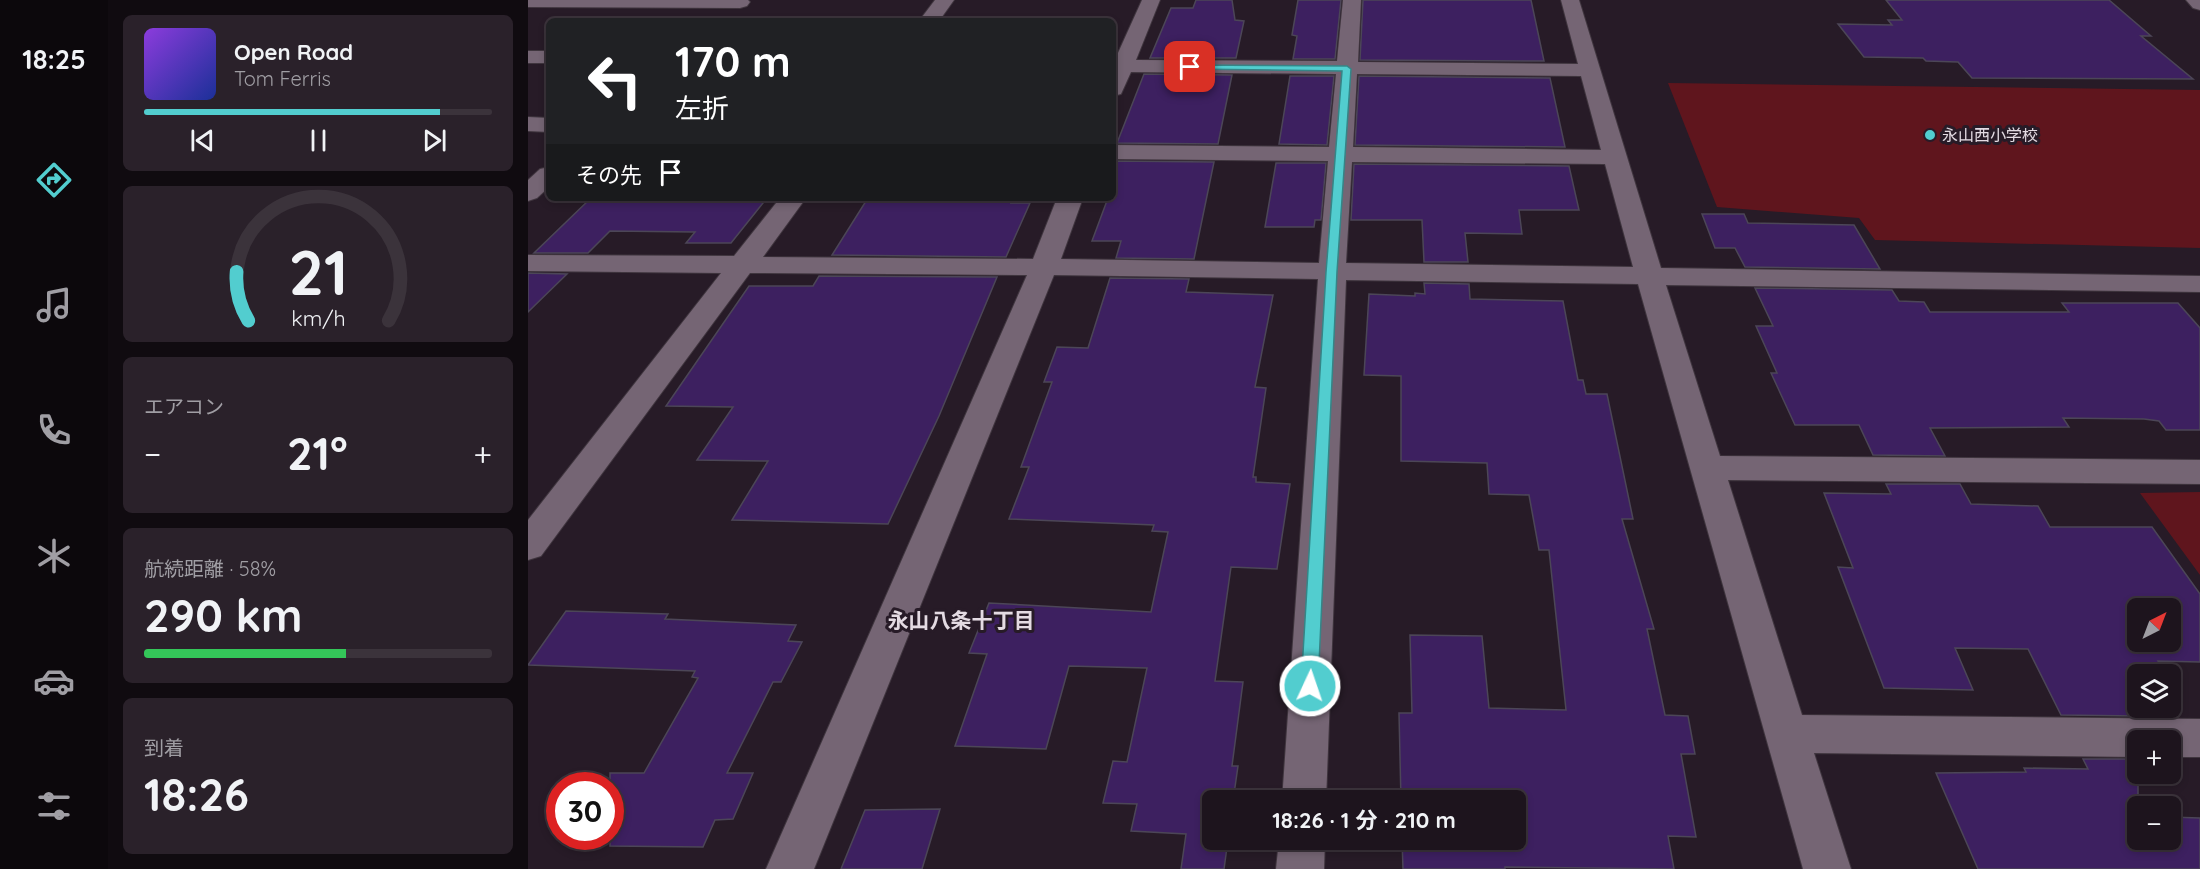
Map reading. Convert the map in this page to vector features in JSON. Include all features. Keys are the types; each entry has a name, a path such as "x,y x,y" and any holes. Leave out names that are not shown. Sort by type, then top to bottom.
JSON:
{"street":[{"path":"931,18 945,0"},
{"path":"1116,82 1151,0"},
{"path":"1305,790 1332,272 1352,0"},
{"path":"1570,0 1650,277 1789,735 1827,869"},
{"path":"2195,0 2200,4"},
{"path":"533,3 741,1"},
{"path":"721,18 741,1"},
{"path":"528,57 546,57"},
{"path":"1123,66 1590,70"},
{"path":"528,124 546,124"},
{"path":"1116,152 1615,157"},
{"path":"528,193 546,177"},
{"path":"528,546 791,201"},
{"path":"790,869 1044,267 1069,201"},
{"path":"528,263 1044,267 2200,284"},
{"path":"1707,468 2200,472"},
{"path":"1789,735 2200,738"},
{"path":"1300,869 1301,850"}],"shaded area":[{"path":"1668,83 2200,90 2200,248 1875,240 1859,218 1717,207"},
{"path":"2200,492 2200,575 2140,493"}],"building":[{"path":"1196,0 1232,0 1235,20 1244,21 1236,58 1150,58 1171,8 1193,8"},
{"path":"1298,0 1341,0 1335,59 1293,59 1297,36 1292,35"},
{"path":"1363,0 1531,0 1544,61 1360,60"},
{"path":"1886,0 2109,0 2151,36 2141,36 2193,79 1972,78 1958,62 1926,61 1923,58 1864,57 1838,24 1892,25 1888,20 1902,20"},
{"path":"1144,74 1232,75 1218,144 1117,143"},
{"path":"1290,76 1334,76 1327,145 1279,144"},
{"path":"1359,76 1550,78 1565,147 1355,145"},
{"path":"1116,161 1214,162 1194,259 1116,258 1121,241 1092,241 1107,201 1116,201"},
{"path":"1276,163 1326,163 1321,220 1315,220 1314,227 1265,227"},
{"path":"1354,164 1569,166 1579,210 1519,210 1522,234 1465,233 1468,262 1424,262 1422,220 1351,220"},
{"path":"588,201 765,201 731,243 686,243 695,232 610,231 588,253 534,253"},
{"path":"866,201 1030,203 1006,257 832,255"},
{"path":"1702,214 1744,214 1748,223 1854,225 1880,269 1745,267 1735,248 1715,248"},
{"path":"528,273 567,274 528,312"},
{"path":"819,276 997,277 939,416 888,524 732,520 768,461 697,460 733,407 666,406 749,286 813,286"},
{"path":"1110,278 1189,279 1186,292 1273,295 1255,387 1266,388 1253,477 1256,477 1256,482 1290,484 1277,569 1231,567 1215,681 1243,682 1232,766 1238,766 1235,790 1202,790 1202,850 1227,850 1224,869 1181,869 1186,834 1131,831 1137,804 1103,803 1113,761 1127,762 1147,668 1069,666 1046,749 955,746 987,654 969,653 989,603 1151,612 1168,532 1152,531 1154,525 1009,519 1029,467 1021,467 1052,382 1044,382 1057,347 1088,348"},
{"path":"1424,283 1469,284 1470,299 1563,301 1578,380 1583,380 1586,394 1607,394 1633,519 1622,519 1654,629 1647,629 1665,715 1688,716 1695,754 1681,754 1696,837 1668,836 1674,869 1505,867 1505,869 1403,869 1402,850 1526,850 1526,790 1401,790 1399,713 1412,713 1410,635 1482,636 1489,708 1566,710 1549,550 1539,550 1529,495 1489,494 1487,463 1401,461 1401,376 1364,375 1369,294 1415,296 1415,293 1425,294"},
{"path":"1755,288 1892,290 1899,301 1924,302 1930,312 2069,312 2062,303 2178,303 2200,328 2200,430 2166,430 2159,421 2144,419 2063,418 2069,427 1930,428 1945,456 1873,455 1859,425 1795,425 1771,373 1777,373 1756,326 1773,326"},
{"path":"1886,484 1960,484 1971,504 2038,506 2050,527 2152,527 2200,594 2200,662 2158,661 2160,664 2127,664 2127,716 2061,715 2028,649 1955,648 1973,690 1884,688 1838,567 1853,568 1824,493 1891,494"},
{"path":"566,611 668,614 665,619 796,625 788,641 802,642 781,682 773,682 727,773 753,773 733,819 715,820 703,847 624,846 624,773 644,773 698,678 692,677 695,671 528,665"},
{"path":"2083,759 2127,759 2127,784 2138,784 2138,796 2127,796 2127,850 2181,850 2181,817 2200,818 2200,869 1978,869 1936,773 2026,772 2024,768 2088,769"},
{"path":"940,809 922,869 841,869 865,810"}],"place":[{"name":"永山西小学校","path":"1930,135"}],"district":[{"name":"永山八条十丁目","path":"961,620"}],"route":[{"path":"1190,67 1347,69 1332,272 1310,686"}]}
